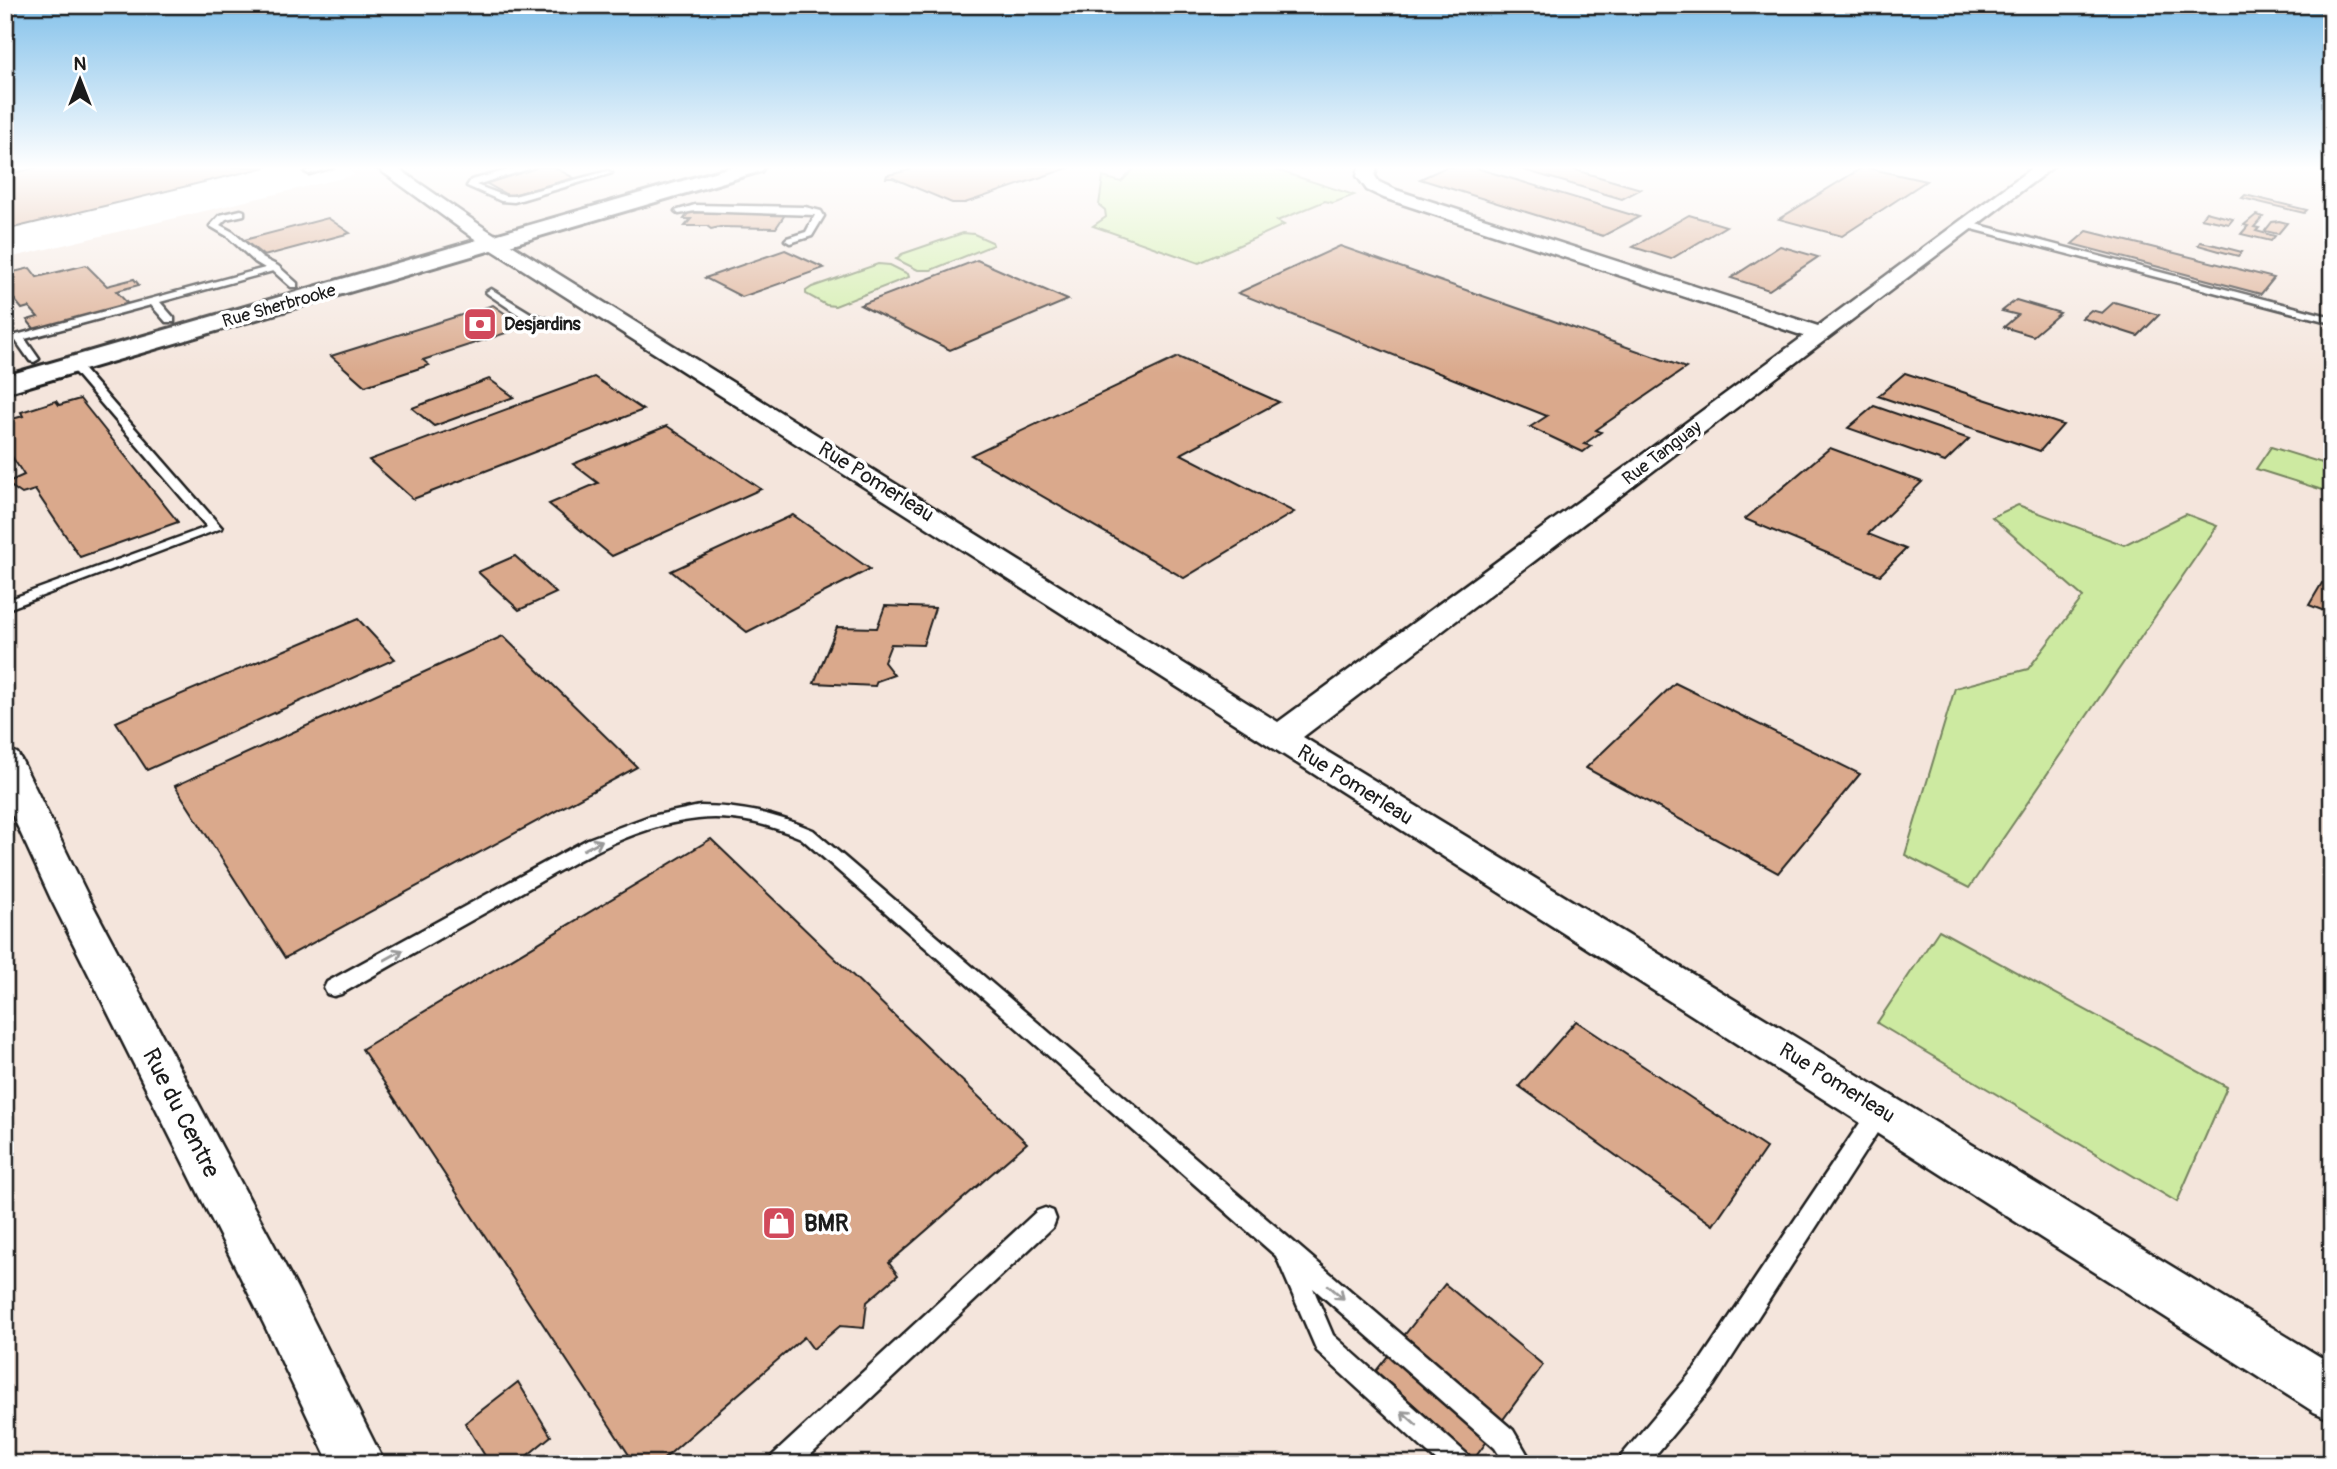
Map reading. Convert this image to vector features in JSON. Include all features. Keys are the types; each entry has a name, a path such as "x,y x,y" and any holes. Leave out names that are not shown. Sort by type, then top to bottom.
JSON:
{"main road":[{"name":"Rue Sherbrooke","path":"5,385 495,236"},
{"name":"Rue Sherbrooke","path":"5,367 294,285 496,236"}],"street":[{"name":"Rue Pomerleau","path":"483,236 1279,738 1881,1110 2332,1394"},
{"path":"1518,236 1821,334"},
{"name":"Rue Tanguay","path":"1279,738 1954,236"},
{"name":"Rue du Centre","path":"5,761 70,898 275,1295 358,1464"}],"lane":[{"path":"232,236 265,265 275,268 294,285"},
{"path":"790,240 804,236"},
{"path":"2008,236 2332,320"},
{"path":"5,341 275,268"},
{"path":"491,292 528,317 547,320"},
{"path":"153,302 170,320"},
{"path":"19,338 34,359"},
{"path":"5,606 215,528 74,365"},
{"path":"334,989 594,844 626,829 659,819 725,811 756,814 783,822 807,834 1284,1247 1504,1439 1520,1464"},
{"path":"1631,1464 1705,1376 1881,1110"},
{"path":"782,1464 1045,1219"},
{"path":"1284,1247 1325,1343 1459,1464"}],"shaded area":[{"path":"103,236 2332,236 2332,1464 5,1464 5,259"}],"green space":[{"path":"956,236 977,236 993,245 931,270 918,270 896,259 902,254"},
{"path":"1120,236 1260,236 1199,263"},
{"path":"878,264 890,265 909,277 835,306 826,305 806,294 812,287"},
{"path":"2271,447 2332,466 2332,493 2256,469"},
{"path":"2018,505 2124,545 2186,514 2217,526 1969,888 1905,855 1955,688 2028,669 2083,597 1992,517"},
{"path":"1939,930 2227,1087 2177,1202 1877,1023"}],"building":[{"path":"261,236 340,236 264,256 244,240"},
{"path":"1653,236 1710,236 1671,259 1633,247"},
{"path":"2082,236 2105,236 2274,278 2261,294 2072,244"},
{"path":"2248,236 2275,236 2271,241"},
{"path":"2200,242 2242,252 2238,256 2198,245"},
{"path":"1340,246 1686,368 1596,430 1601,432 1584,444 1591,446 1583,452 1530,427 1547,416 1238,293"},
{"path":"1780,246 1818,257 1769,290 1731,278"},
{"path":"785,250 824,268 742,297 705,278"},
{"path":"977,260 1068,300 950,350 860,305"},
{"path":"86,265 107,286 134,279 139,285 116,291 129,305 36,331 27,320 38,317 29,307 22,309 5,288 5,274 30,268 37,277"},
{"path":"2016,300 2060,313 2033,336 2004,327 2018,315 2002,311"},
{"path":"2114,302 2159,315 2138,336 2082,318 2091,310 2102,313"},
{"path":"493,305 524,327 423,360 429,365 365,386 331,356"},
{"path":"1178,357 1279,402 1181,454 1294,512 1184,578 971,455"},
{"path":"1905,373 2063,425 2040,451 1878,396"},
{"path":"594,377 643,410 413,499 369,460"},
{"path":"489,379 514,397 434,426 412,408"},
{"path":"80,399 178,522 80,557 35,490 22,494 6,483 24,475 5,446 5,421 23,416 21,412 56,401 59,405"},
{"path":"1874,406 1969,439 1945,462 1848,428"},
{"path":"667,426 761,489 612,556 549,504 598,483 573,464"},
{"path":"1830,448 1922,482 1868,534 1906,549 1880,575 1745,519"},
{"path":"793,515 870,569 747,632 671,571"},
{"path":"515,556 556,593 519,610 478,572"},
{"path":"2322,583 2332,586 2332,614 2309,605"},
{"path":"885,606 935,608 923,645 891,644 884,662 894,675 877,681 875,686 814,683 837,627 877,628"},
{"path":"358,619 395,659 147,770 116,722"},
{"path":"503,636 637,767 285,958 175,786"},
{"path":"1675,683 1860,774 1778,873 1586,768"},
{"path":"711,839 1027,1143 889,1263 898,1275 867,1302 864,1328 840,1326 813,1349 804,1337 658,1464 635,1464 362,1049"},
{"path":"1576,1021 1766,1148 1713,1225 1519,1086"},
{"path":"1445,1284 1543,1365 1474,1459 1376,1371"},
{"path":"518,1382 551,1436 517,1464 490,1464 465,1423"}],"place":[{"name":"Desjardins","path":"480,324"},
{"name":"BMR","path":"779,1223"}]}
